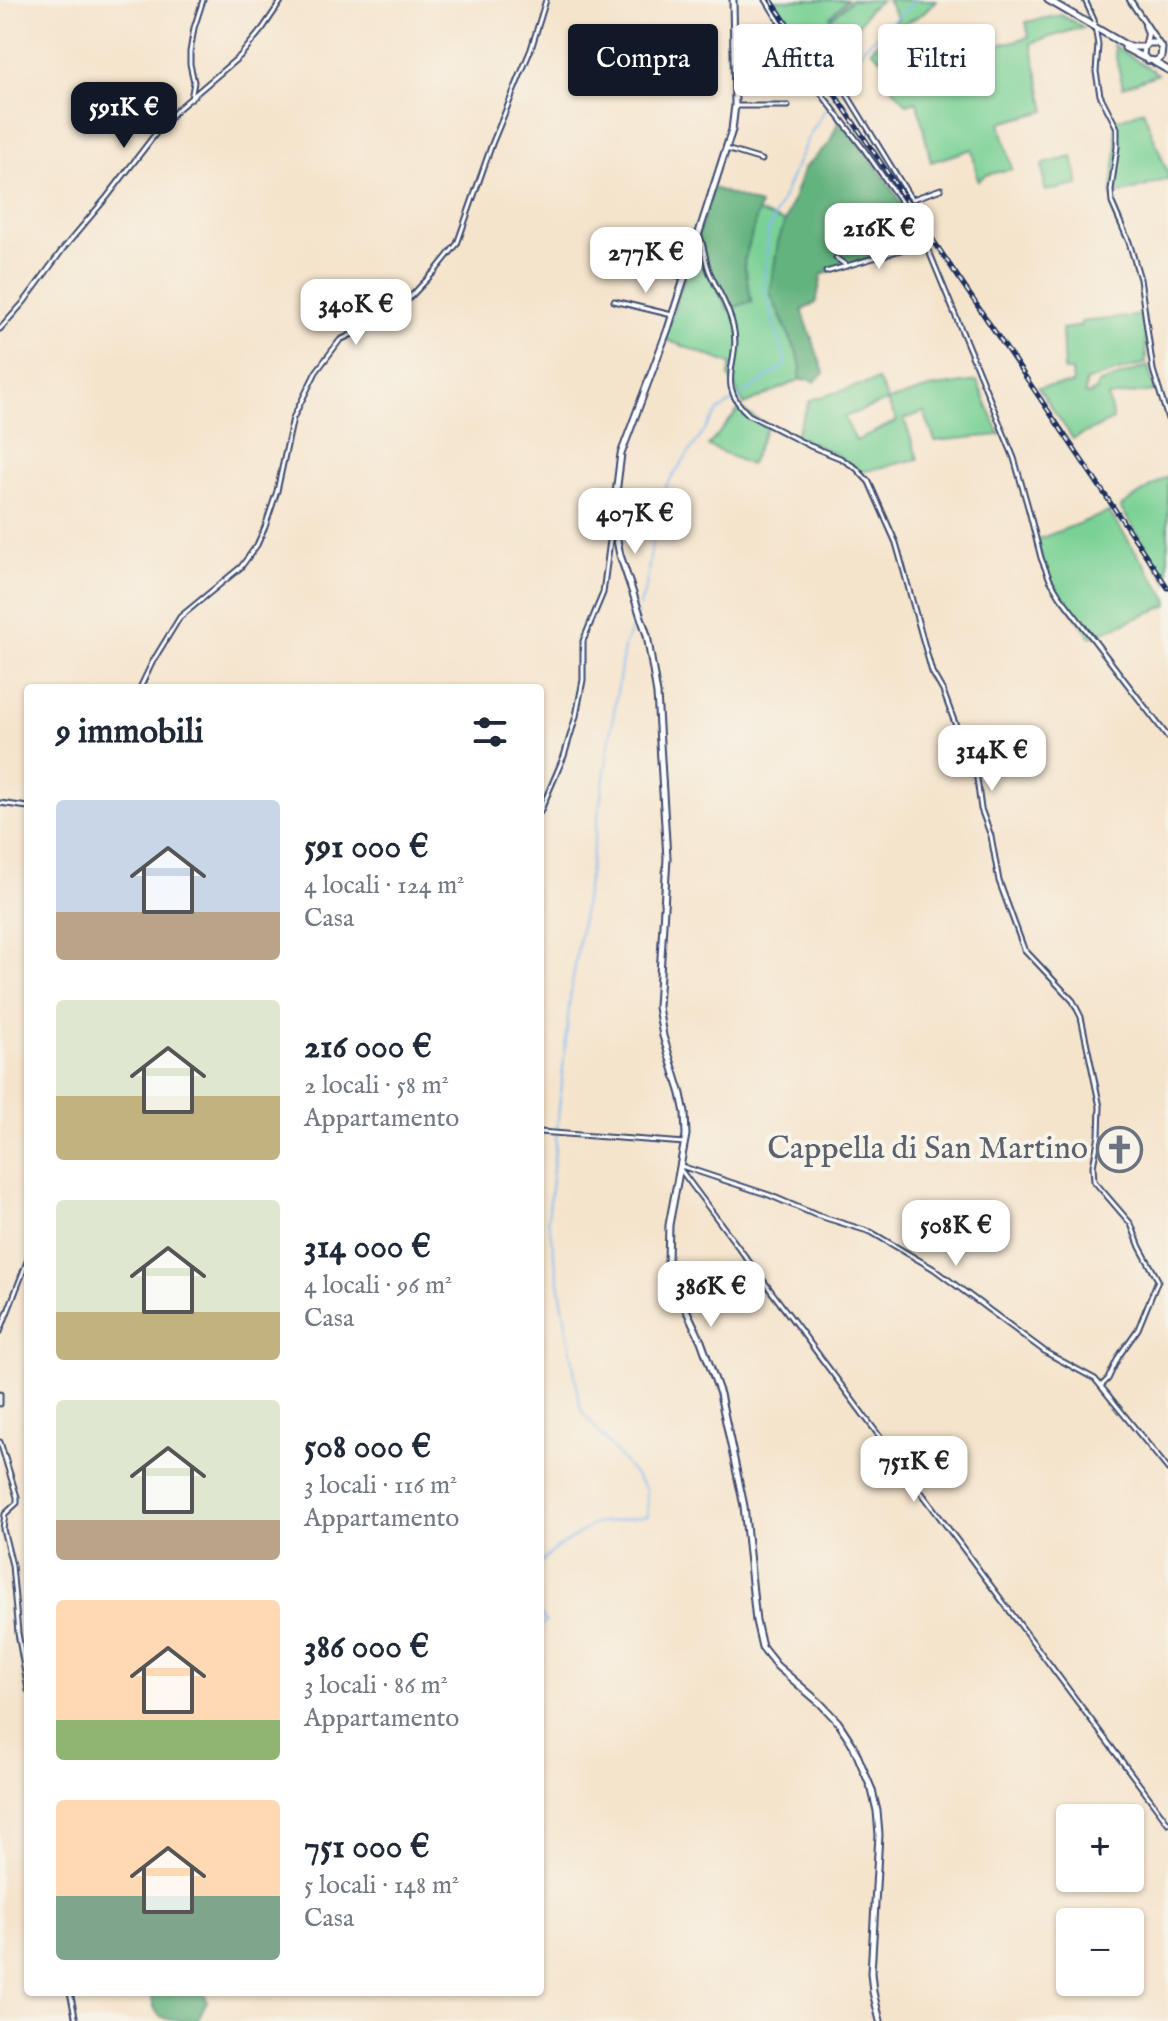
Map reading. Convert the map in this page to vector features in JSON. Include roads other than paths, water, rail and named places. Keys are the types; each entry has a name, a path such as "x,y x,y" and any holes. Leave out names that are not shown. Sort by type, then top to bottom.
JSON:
{"main road":[{"path":"733,0 734,51"},
{"path":"1048,0 1129,47 1154,42 1168,59"},
{"path":"1098,29 1120,45 1168,70"},
{"path":"1144,58 1145,46"},
{"path":"1153,62 1159,60 1161,48"},
{"path":"735,96 734,122 685,278 621,454 614,509 620,555 647,635 656,685 667,858 658,1007 685,1113 685,1143 668,1234 669,1268 720,1394 744,1506 762,1647 773,1662 820,1703 844,1730 865,1770 875,1800 879,1835 871,1973 880,2021"}],"street":[{"path":"191,99 195,87 190,52 203,0"},
{"path":"0,329 160,128 240,56 282,0"},
{"path":"142,684 180,617 241,567 257,545 277,491 293,418 316,372 340,340 401,307 457,244 492,144 531,49 546,0"},
{"path":"766,0 781,24"},
{"path":"1085,0 1098,29 1096,72 1099,90 1117,128 1112,203 1139,275 1153,370 1168,419"},
{"path":"1130,0 1161,48"},
{"path":"1143,19 1148,34 1145,46"},
{"path":"822,96 919,227 1014,458 1039,553 1050,580 1168,737"},
{"path":"848,96 910,197 913,199 941,189"},
{"path":"735,106 788,106"},
{"path":"726,149 762,160"},
{"path":"698,236 731,319 736,343 729,380 741,407 749,415 848,462 861,472 872,487 896,543 932,672 976,771 981,809 991,836 998,875 1021,943 1073,1001 1081,1017 1100,1107 1094,1181 1131,1224 1158,1280 1136,1332 1101,1386"},
{"path":"826,272 925,243"},
{"path":"604,253 685,278"},
{"path":"836,258 847,266"},
{"path":"614,301 672,315"},
{"path":"544,803 564,756 576,716 583,680 583,641 603,593 611,533 615,530"},
{"path":"0,803 24,806"},
{"path":"544,1132 685,1143"},
{"path":"680,1167 769,1195 816,1215 878,1235 934,1269 1047,1353 1090,1376 1168,1469"},
{"path":"680,1167 1168,1823"},
{"path":"0,1332 24,1269"},
{"path":"0,1394 0,1404"},
{"path":"0,1442 17,1497 17,1503 5,1514 3,1529 12,1565 24,1667"},
{"path":"71,1996 76,2021"}],"waterway":[{"path":"862,50 916,0"},
{"path":"830,101 833,97"},
{"path":"639,607 646,587 653,537 666,486 718,411 786,365 764,288 768,232 808,138 826,108"},
{"path":"544,1560 594,1524 648,1516 646,1489 581,1410 548,1219 570,998 624,647 637,613"},
{"path":"544,1619 544,1623"}],"railway":[{"path":"771,0 1168,588"}],"place":[{"name":"Cappella di San Martino","path":"1119,1149"}]}
